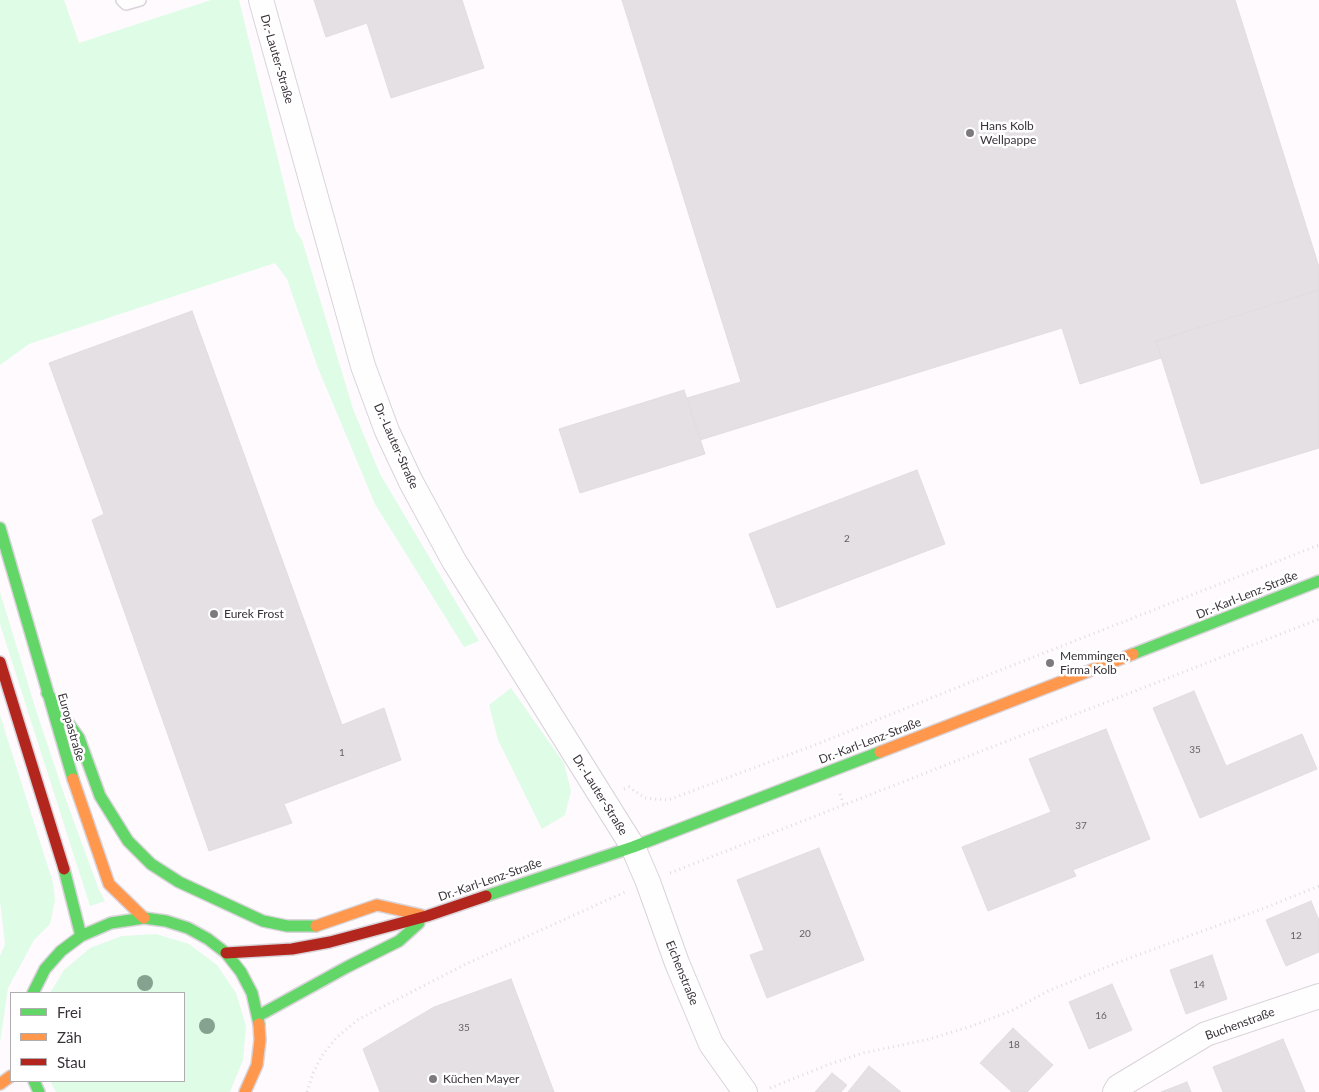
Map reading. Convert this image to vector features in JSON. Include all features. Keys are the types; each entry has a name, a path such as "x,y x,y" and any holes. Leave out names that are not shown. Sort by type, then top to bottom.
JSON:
{"main road":[{"name":"Europastraße","path":"0,528 74,788 109,884 144,918"},
{"name":"Dr.-Karl-Lenz-Straße","path":"226,954 292,949 330,942 427,916 633,847 1116,662 1319,581"},
{"path":"0,662 70,890 81,936"},
{"path":"47,693 79,738 100,796 128,841 151,864 179,882 263,921 287,926 313,927 377,905 427,916"},
{"name":"Dr.-Karl-Lenz-Straße","path":"258,1016 399,941 427,916"},
{"path":"34,992 45,970 61,951 81,936 111,923 144,918 166,921 188,928 208,939 226,954 241,972 252,993 258,1016 260,1040 257,1064 245,1092"}],"street":[{"name":"Dr.-Lauter-Straße","path":"261,0 363,366 386,431 454,561 633,847"},
{"name":"Eichenstraße","path":"633,847 648,882 677,963 711,1044 745,1092"},
{"name":"Buchenstraße","path":"1115,1092 1118,1087 1206,1034 1319,996"}],"lane":[{"path":"122,0 126,4 140,0"}],"path":[{"path":"602,798 629,787 646,798 668,800 820,743 1007,667 1319,545"},
{"path":"307,1092 313,1073 323,1054 337,1037 359,1019 466,964 648,882 1319,619"},
{"path":"768,1089 863,1053 926,1040 972,1026 1013,1010 1048,991 1101,969 1319,886"}],"green space":[{"path":"0,0 64,0 79,43 211,0 239,0 295,229 302,240 353,409 380,474 479,641 464,647 375,504 318,368 287,279 275,263 29,344 0,365"},
{"path":"0,592 66,800 99,890 105,901 90,906 0,624"},
{"path":"511,688 564,763 571,791 565,815 542,829 498,740 489,705"},
{"path":"0,715 53,883 55,900 50,924 34,940 8,988 0,1043 0,956 5,944 0,901"},
{"path":"156,934 189,944 217,965 236,993 246,1026 243,1060 230,1092 56,1092 51,1082 185,1082 185,992 51,992 64,970 90,948 122,936"}],"building":[{"path":"314,0 462,0 484,68 391,98 367,23 326,37"},
{"name":"Hans Kolb Wellpappe","path":"622,0 1235,0 1319,267 1319,290 1156,341 1161,358 1080,384 1062,328 700,440 687,398 741,382"},
{"path":"1319,290 1319,448 1201,484 1156,341"},
{"name":"Eurek Frost","path":"192,311 342,725 384,708 401,760 284,804 292,823 209,851 92,520 104,514 49,363"},
{"path":"684,390 705,454 580,493 559,429"},
{"path":"917,470 945,544 777,608 749,534"},
{"path":"1194,691 1226,766 1302,734 1317,769 1200,818 1153,708"},
{"path":"1106,729 1150,839 1073,870 1076,876 988,911 962,847 1051,812 1029,759"},
{"path":"819,848 864,960 767,998 750,955 764,950 737,880"},
{"path":"1311,901 1319,920 1319,952 1286,966 1266,920"},
{"path":"1212,955 1227,999 1186,1014 1170,970"},
{"path":"511,979 554,1092 380,1092 363,1049 434,1007"},
{"path":"1112,984 1132,1030 1089,1049 1069,1002"},
{"path":"1013,1028 1053,1065 1027,1092 1012,1092 980,1063"},
{"path":"1283,1039 1305,1092 1223,1092 1213,1067"},
{"path":"869,1066 901,1092 848,1092"},
{"path":"832,1073 847,1085 841,1092 815,1092"},
{"path":"1187,1082 1191,1092 1161,1092"}],"traffic: fast":[{"path":"0,528 73,779"},
{"path":"1133,654 1319,581"},
{"path":"47,693 79,738 100,796 128,841 151,864 179,882 263,921 287,926 316,926"},
{"path":"486,896 633,847 880,752"},
{"path":"64,869 81,936"},
{"path":"34,992 45,969 61,951 81,936 111,923 144,918 166,921 188,928 208,939 226,953 241,972 252,993 259,1024"},
{"path":"258,1016 399,941 419,923"},
{"path":"34,1082 39,1092"}],"traffic: slow":[{"path":"880,752 1133,654"},
{"path":"73,779 109,884 144,918"},
{"path":"316,926 377,905 421,915"},
{"path":"245,1092 257,1065 260,1040 259,1024"},
{"path":"0,1084 10,1077"}],"traffic: jam":[{"path":"0,662 64,869"},
{"path":"226,953 292,949 330,942 427,916 486,896"}],"place":[{"name":"Hans Kolb Wellpappe","path":"970,133"},
{"name":"Eurek Frost","path":"214,614"},
{"name":"Memmingen, Firma Kolb","path":"1050,663"},
{"name":"Küchen Mayer","path":"433,1079"}]}
